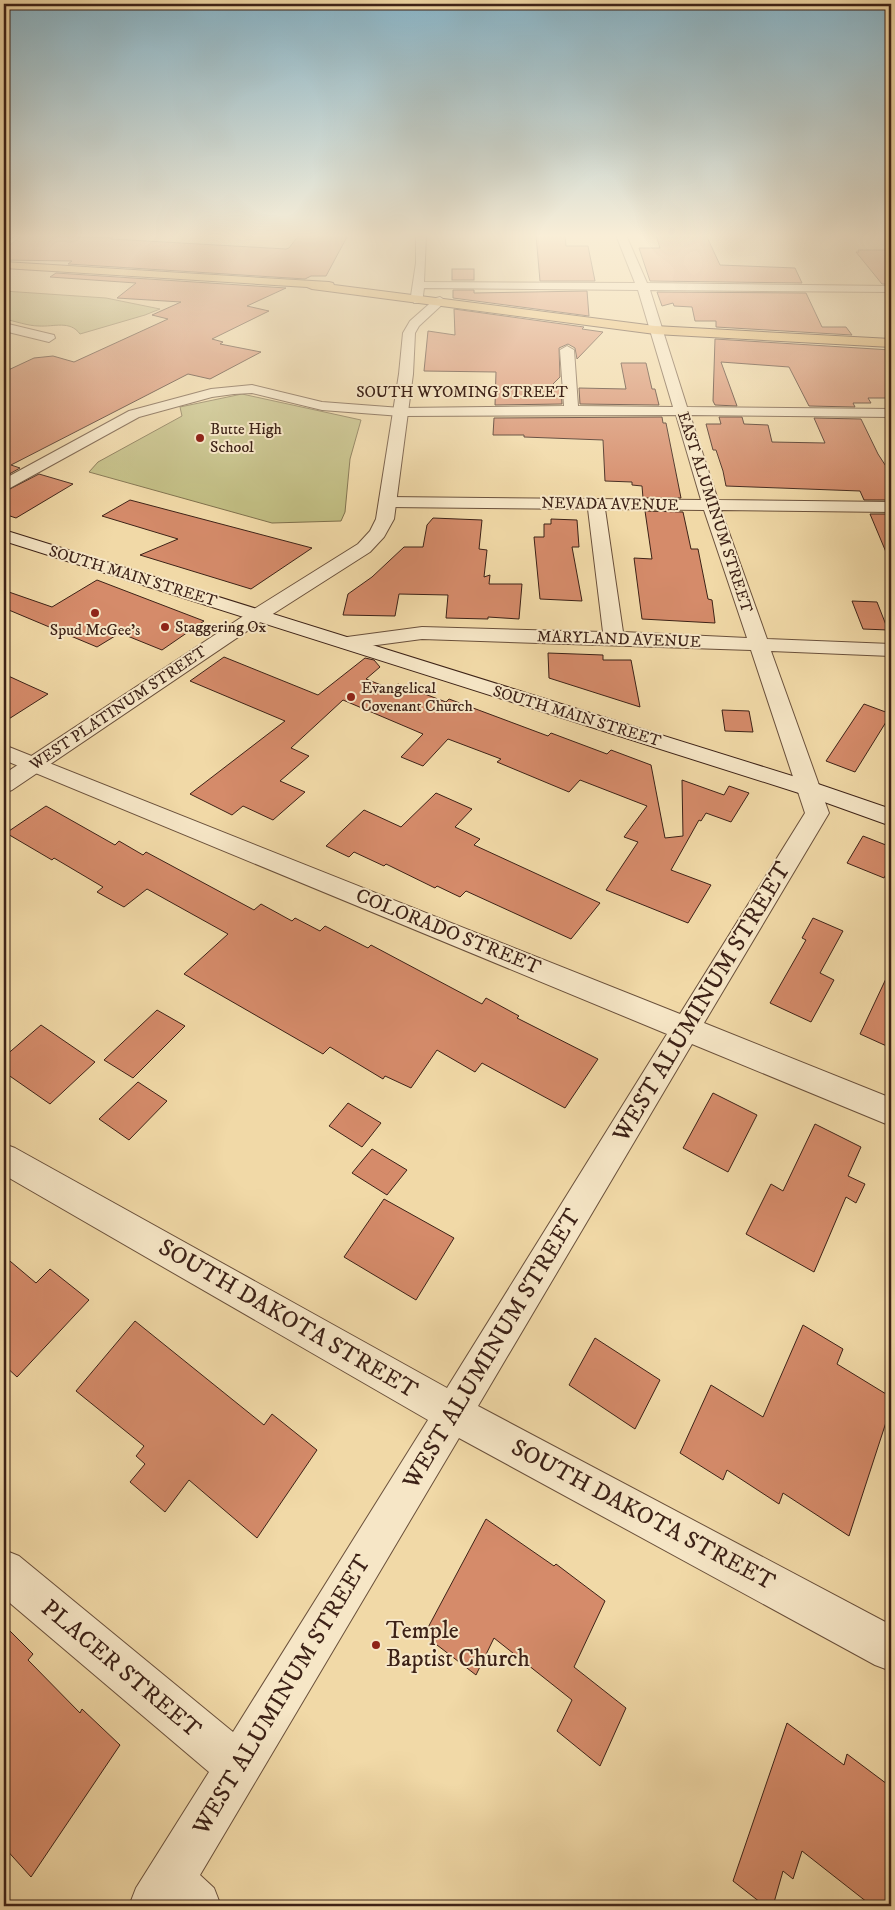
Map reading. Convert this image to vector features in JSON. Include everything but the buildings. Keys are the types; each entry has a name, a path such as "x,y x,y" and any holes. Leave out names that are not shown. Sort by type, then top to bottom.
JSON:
{"main road":[{"path":"610,324 655,330 891,343"}],"street":[{"name":"WEST PLATINUM STREET","path":"4,785 258,615 364,548 378,533 385,519 388,502 406,374 409,333 414,324"},
{"name":"EAST ALUMINUM STREET","path":"653,324 683,412 711,505 810,789"},
{"path":"4,327 49,338"},
{"path":"567,350 571,410"},
{"name":"SOUTH WYOMING STREET","path":"4,485 134,414 211,393 252,389 322,406 401,412 571,410 891,413"},
{"name":"NEVADA AVENUE","path":"388,502 891,506"},
{"path":"596,503 614,638"},
{"name":"SOUTH MAIN STREET","path":"4,536 810,789 891,818"},
{"name":"MARYLAND AVENUE","path":"346,643 422,633 614,638 891,650"},
{"name":"COLORADO STREET","path":"4,752 891,1112"},
{"name":"WEST ALUMINUM STREET","path":"173,1898 239,1767 817,813 810,789"},
{"name":"SOUTH DAKOTA STREET","path":"4,1158 453,1413 891,1649"},
{"name":"PLACER STREET","path":"4,1571 239,1767"}],"shaded area":[{"path":"27,324 114,324 80,334 67,326"},
{"path":"242,394 361,420 350,459 345,512 341,521 272,523 89,472 98,462 182,416 180,407"}],"place":[{"name":"Butte High School","path":"200,438"},
{"name":"Spud McGee's","path":"95,613"},
{"name":"Staggering Ox","path":"165,627"},
{"name":"Evangelical Covenant Church","path":"351,697"},
{"name":"Temple Baptist Church","path":"376,1645"}]}
